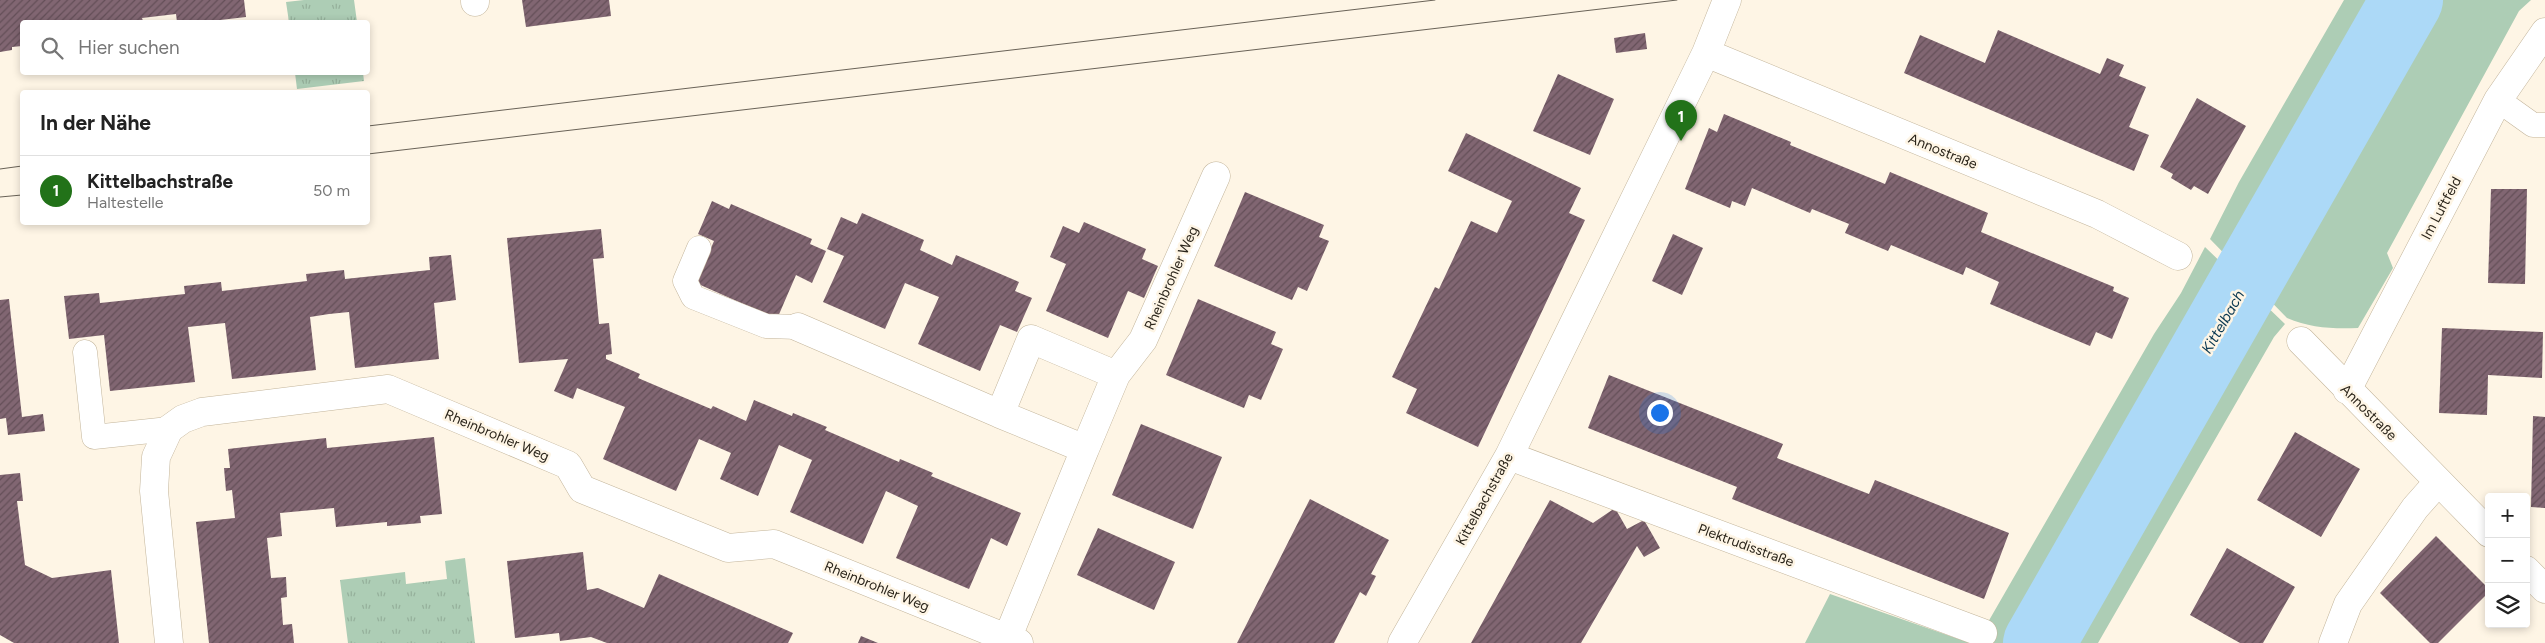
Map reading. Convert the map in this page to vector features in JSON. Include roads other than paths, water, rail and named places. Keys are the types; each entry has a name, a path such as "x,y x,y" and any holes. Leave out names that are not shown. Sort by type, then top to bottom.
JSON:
{"street":[{"name":"Kittelbachstraße","path":"1402,643 1509,456 1706,53 1727,0"},
{"name":"Im Luftfeld","path":"2347,390 2498,100 2545,32"},
{"name":"Annostraße","path":"1706,53 2097,214 2178,256"},
{"name":"Rheinbrohler Weg","path":"169,428 183,419 202,412 388,389 568,465 582,489 728,548 774,544 1013,641 1085,449 1116,374 1143,340 1216,176"},
{"path":"798,327 1085,449"},
{"path":"1000,414 1031,339 1116,374"},
{"name":"Annostraße","path":"2301,341 2485,529"},
{"path":"169,428 156,457 154,491 169,643"},
{"name":"Plektrudisstraße","path":"1509,456 1983,633"},
{"path":"2333,643 2348,604 2415,508 2438,482"},
{"path":"2530,574 2545,589"}],"lane":[{"path":"2498,100 2533,125 2545,125"},
{"path":"699,248 685,281 692,297 766,326 798,327"},
{"path":"85,352 94,437 169,428"}],"waterway":[{"name":"Kittelbach","path":"2039,643 2407,0"}],"tram line":[{"path":"370,126 1435,0"},
{"path":"370,154 1677,0"},
{"path":"0,169 20,166"},
{"path":"0,197 20,195"}],"place":[{"name":"Kittelbachstraße","path":"1681,141"}]}
